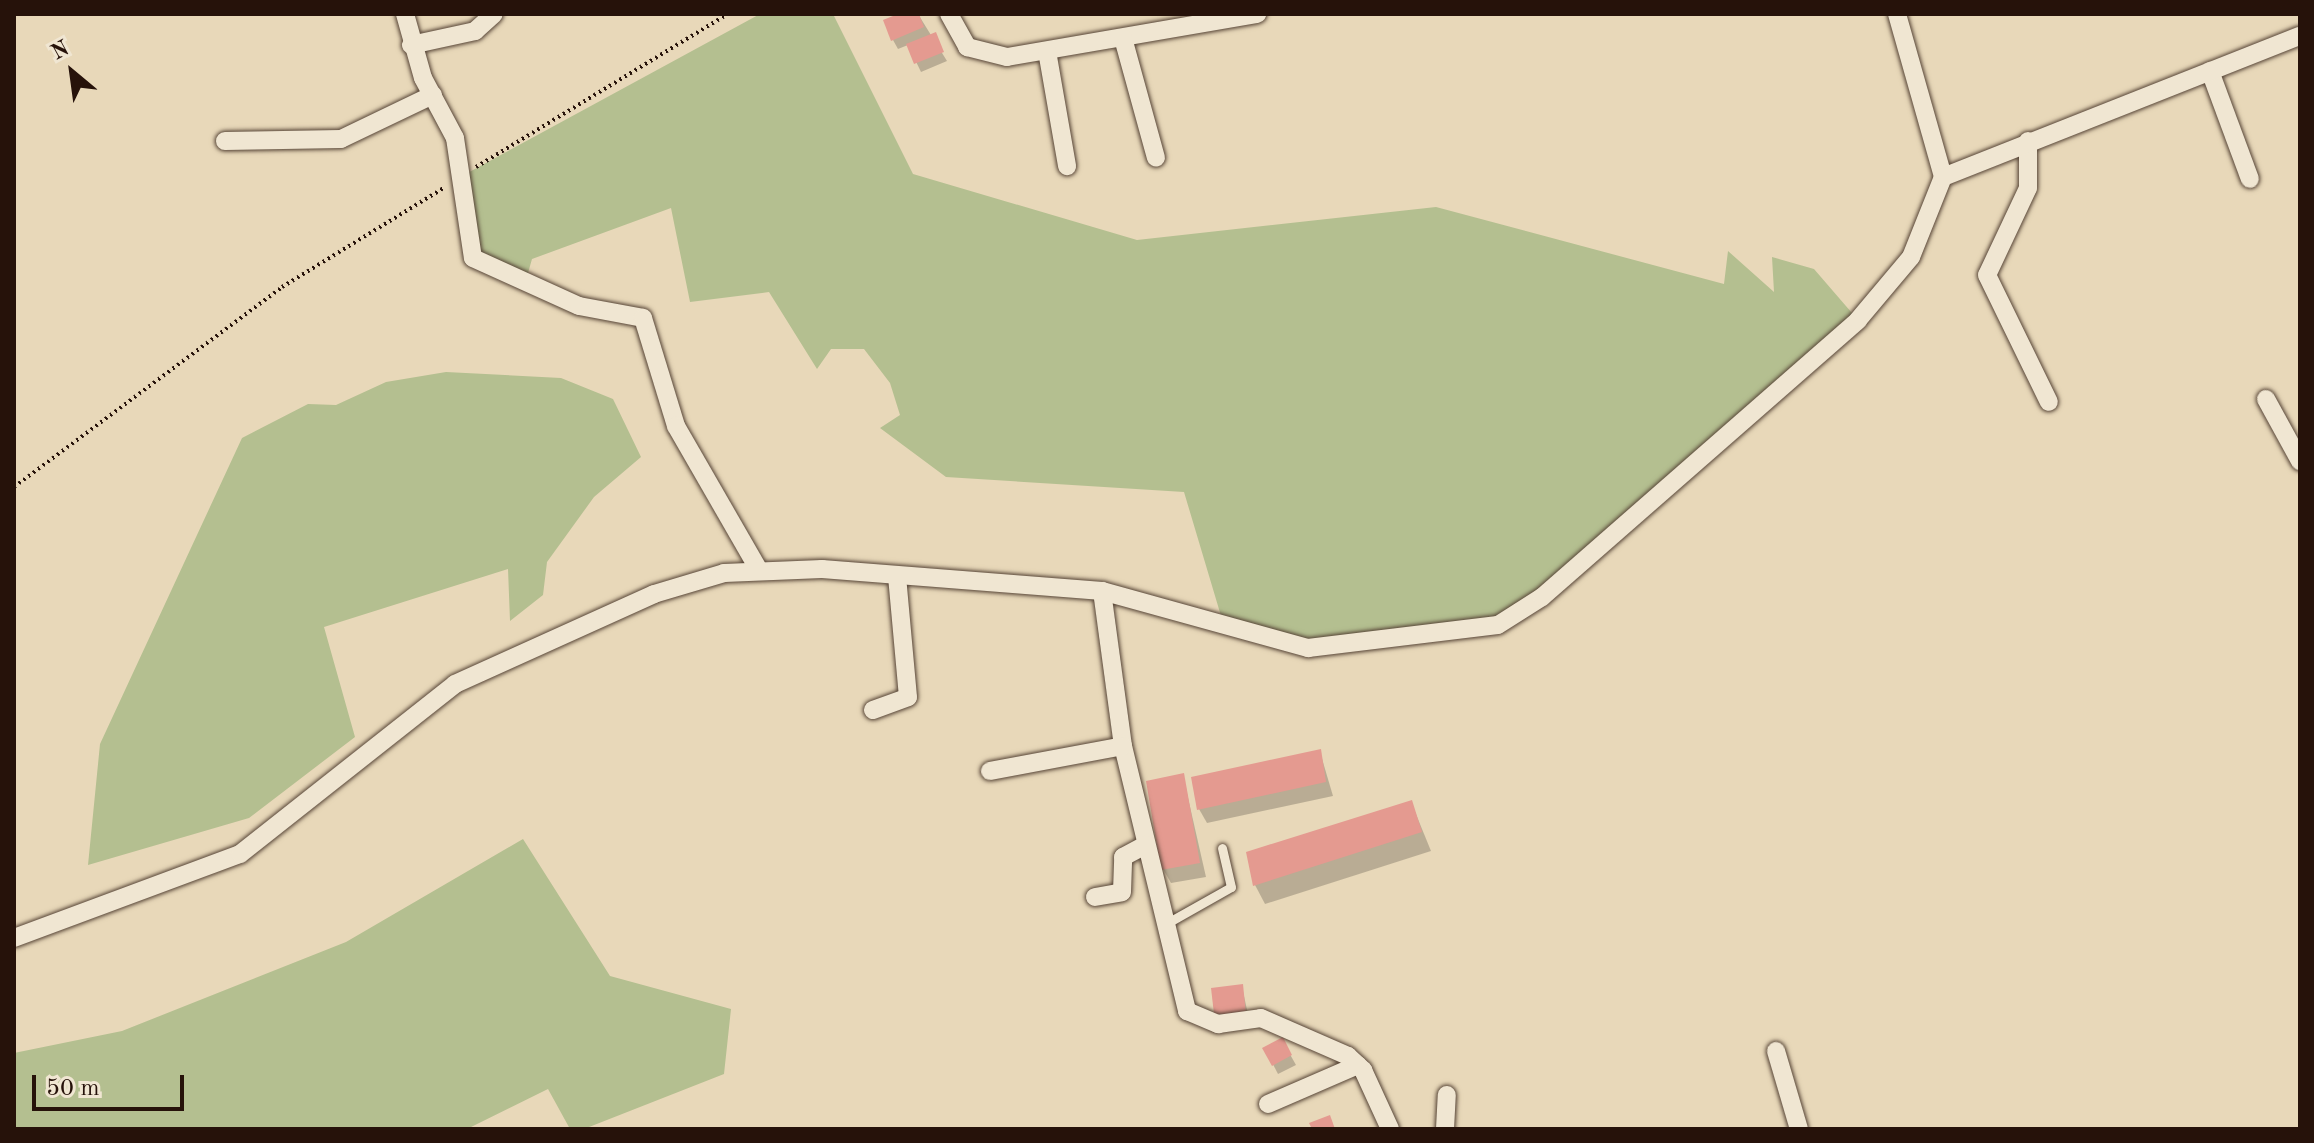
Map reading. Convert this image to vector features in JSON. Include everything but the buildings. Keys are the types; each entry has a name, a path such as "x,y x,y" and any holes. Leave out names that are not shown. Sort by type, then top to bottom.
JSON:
{"street":[{"path":"405,14 411,45 460,164 468,250 479,264 579,306 643,318 676,426 757,567"},
{"path":"411,45 475,31 494,14"},
{"path":"949,14 978,54 1047,51 1257,14"},
{"path":"14,938 240,854 455,684 654,594 757,567 1102,591 1308,648 1514,618 1858,320 1911,257 1943,177 1897,14"},
{"path":"1943,177 2300,36"},
{"path":"1123,38 1156,158"},
{"path":"1047,51 1067,166"},
{"path":"2210,71 2250,179"},
{"path":"225,141 341,139 433,95"},
{"path":"2028,141 2028,188 1987,275 2049,402"},
{"path":"2266,399 2298,452"},
{"path":"873,710 908,697 897,575"},
{"path":"1102,591 1123,746 1146,845 1169,922 1171,965 1187,1011 1218,1024 1261,1018 1358,1065 1390,1129"},
{"path":"990,771 1123,746"},
{"path":"1095,897 1122,892 1123,857 1146,845"},
{"path":"1776,1051 1799,1129"},
{"path":"1268,1104 1358,1065"},
{"path":"1445,1129 1447,1095"}],"lane":[{"path":"1169,922 1231,887 1222,848"}],"path":[{"path":"14,487 282,287 460,164 728,14"}],"green space":[{"path":"760,14 833,14 913,174 1137,240 1436,207 1724,284 1728,251 1774,292 1772,257 1814,269 1858,320 1514,618 1332,649 1224,626 1184,492 946,477 880,428 900,415 890,383 864,349 831,349 817,369 769,292 690,302 671,208 532,259 526,280 473,258 462,176"},
{"path":"446,372 561,378 613,399 641,457 594,497 547,562 543,595 510,621 508,569 324,627 355,737 249,818 88,865 100,744 242,438 308,404 336,405 386,382"},
{"path":"523,839 610,976 731,1009 724,1074 584,1129 570,1129 548,1089 467,1129 14,1129 14,1053 122,1031 346,942"}]}
